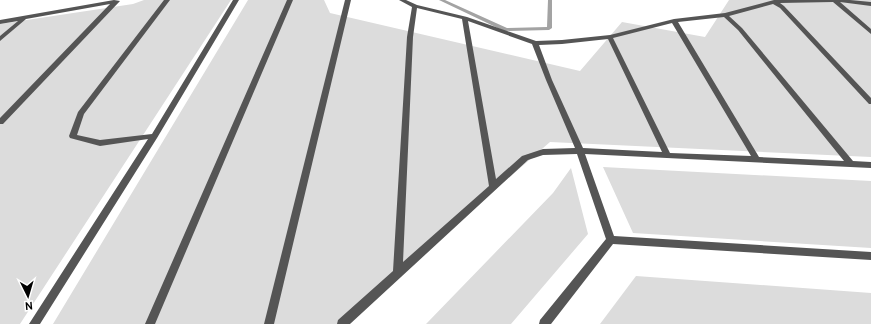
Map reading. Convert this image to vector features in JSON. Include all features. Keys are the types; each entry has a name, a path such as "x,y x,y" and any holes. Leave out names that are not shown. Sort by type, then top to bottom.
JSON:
{"street":[{"path":"0,22 118,0"},
{"path":"0,122 118,0"},
{"path":"154,136 100,143 73,136 81,114 167,0"},
{"path":"34,324 154,136 236,0"},
{"path":"150,324 290,0"},
{"path":"269,324 348,0"},
{"path":"402,0 415,6 465,18 535,43 562,42 610,36 674,21 725,15 774,2 834,0 871,4"},
{"path":"834,0 871,32"},
{"path":"774,2 782,7 871,102"},
{"path":"398,273 410,37 415,6"},
{"path":"725,15 740,29 851,164"},
{"path":"0,39 25,17"},
{"path":"465,18 494,187"},
{"path":"674,21 757,160"},
{"path":"610,36 667,155"},
{"path":"535,43 548,80 580,151 611,240"},
{"path":"342,324 494,187 524,158 543,152 580,151 871,165"},
{"path":"611,240 871,256"},
{"path":"544,324 611,240"}],"shaded area":[{"path":"144,0 231,0 20,324 0,324 0,24 133,4"},
{"path":"248,0 324,0 330,13 580,71 622,22 705,37 729,0 871,0 871,157 550,142 341,324 53,324"},
{"path":"603,167 871,181 871,248 633,233"},
{"path":"571,168 588,234 511,324 426,324 553,193"},
{"path":"636,276 871,293 871,324 600,324"}],"waterway":[{"path":"441,0 506,30 549,28 550,0"}]}
